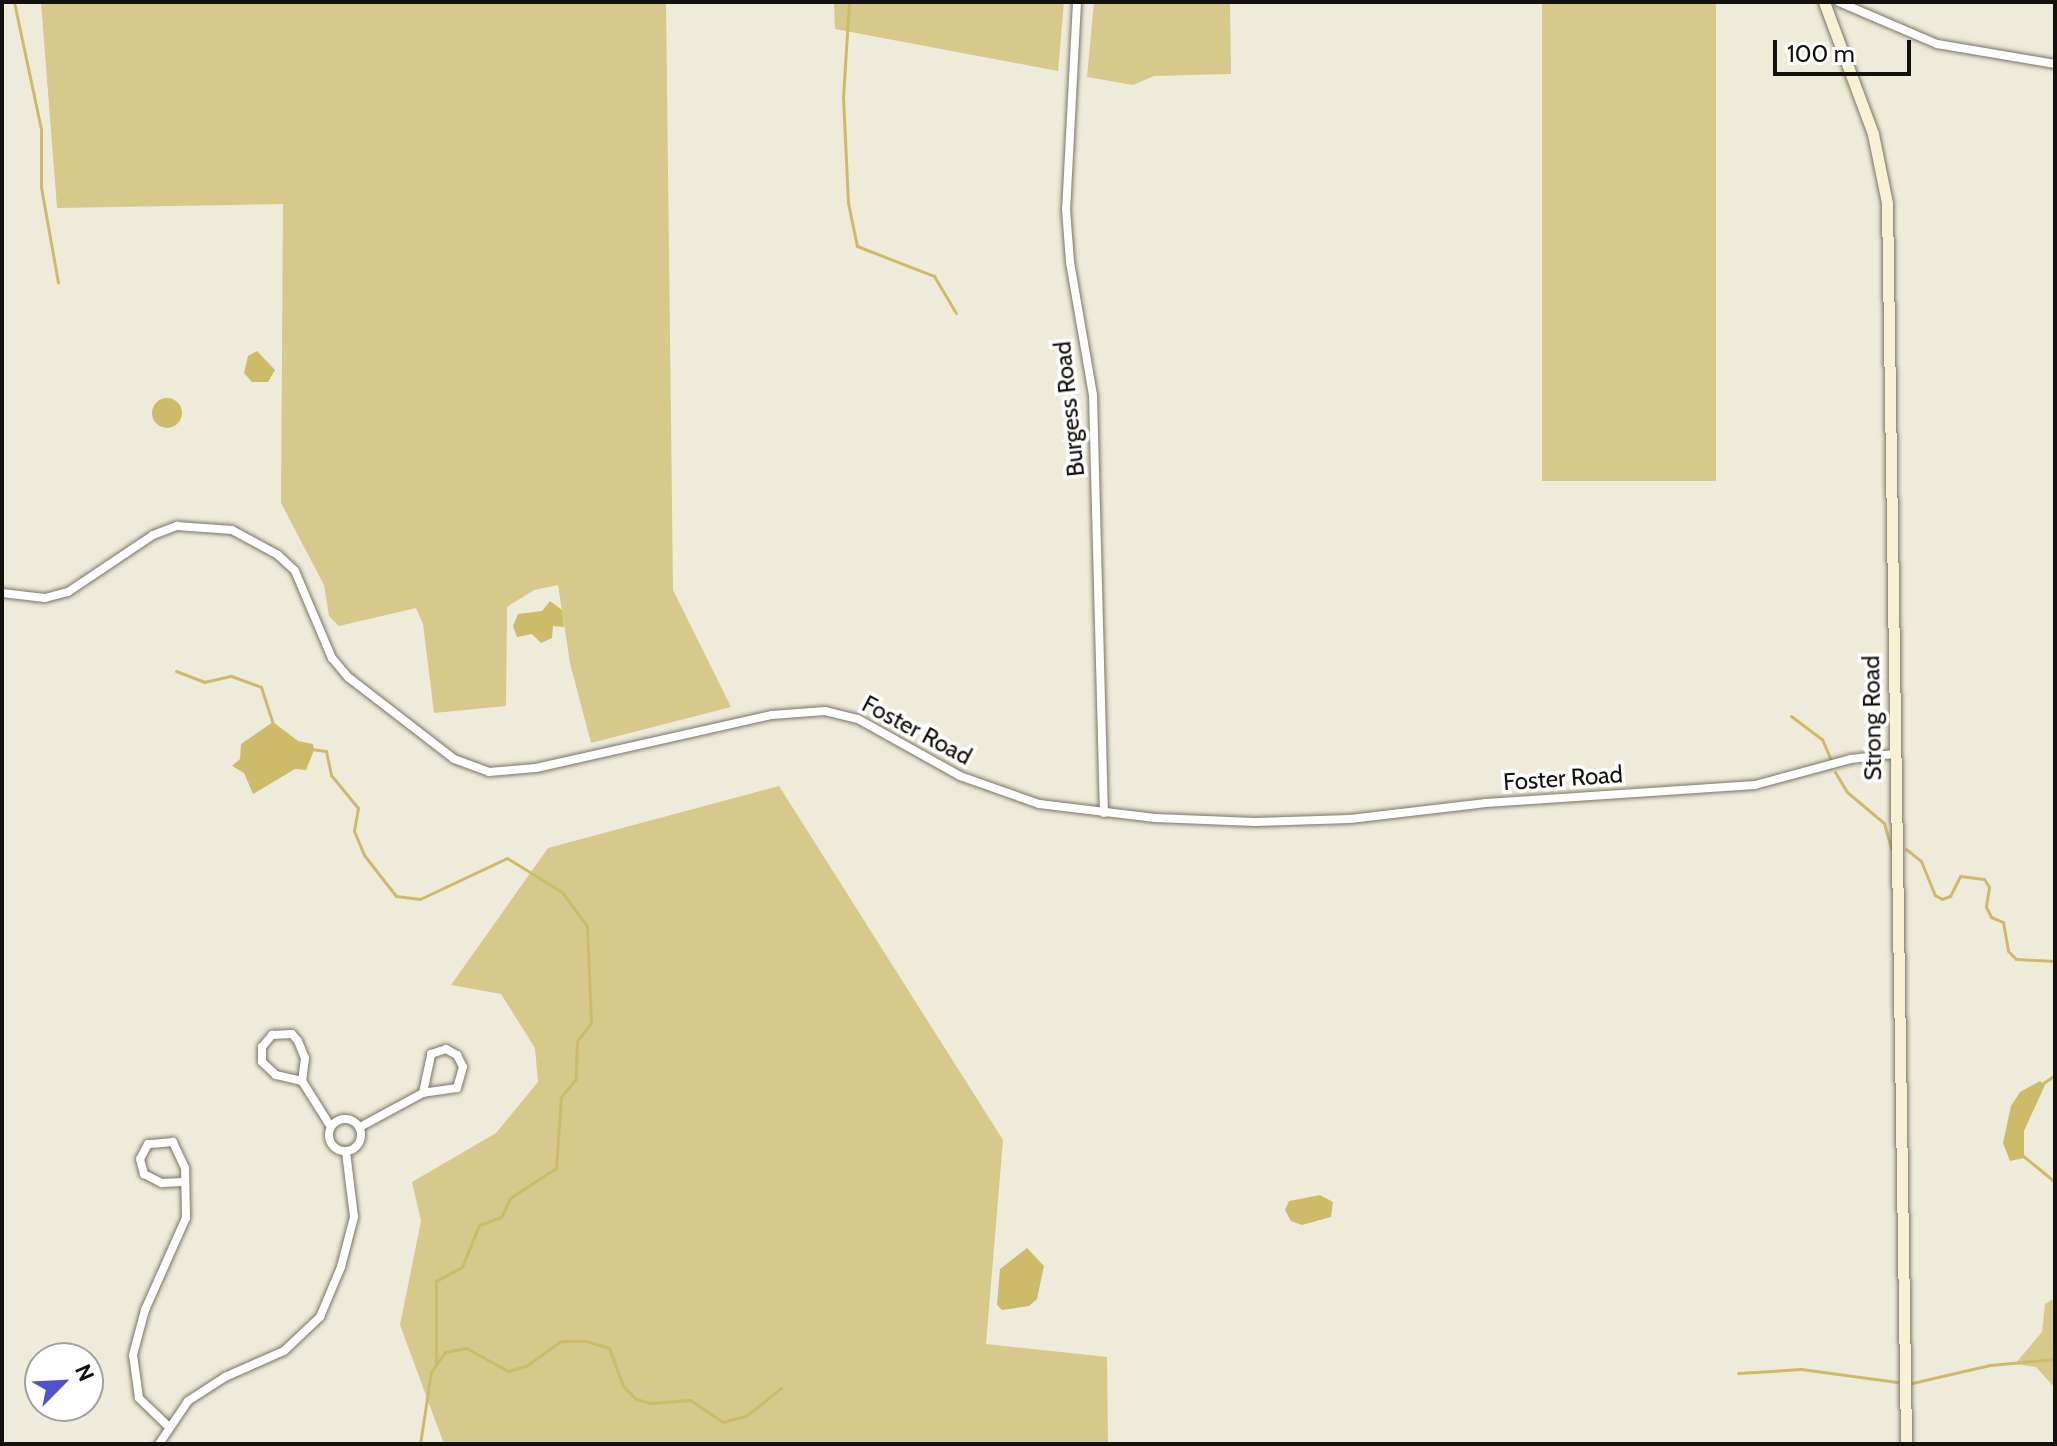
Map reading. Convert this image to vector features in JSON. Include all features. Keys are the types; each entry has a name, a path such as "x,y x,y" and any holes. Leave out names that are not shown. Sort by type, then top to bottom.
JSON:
{"street":[{"name":"Burgess Road","path":"1077,2 1067,239 1093,395 1104,813"},
{"name":"Strong Road","path":"1824,2 1873,134 1887,203 1906,1444"},
{"path":"1839,2 1937,44 2055,64"},
{"name":"Foster Road","path":"2,593 45,598 68,592 166,529 220,526 286,562 303,582 340,669 467,767 517,771 772,715 825,711 871,724 929,761 1007,795 1104,813 1255,822 1350,819 1486,803 1755,785 1851,759 1894,754"},
{"path":"302,1081 276,1075 262,1062 262,1047 272,1035 292,1034 298,1041 305,1058 302,1081 331,1127 330,1143 346,1152"},
{"path":"360,1127 423,1093 457,1088 463,1067 457,1055 446,1049 431,1054 423,1093"},
{"path":"331,1127 340,1119 360,1127"},
{"path":"346,1152 358,1146 360,1127"},
{"path":"169,1427 139,1398 133,1355 145,1310 186,1218 179,1148 164,1139 148,1144 140,1159 144,1174 162,1183 182,1182"},
{"path":"159,1444 188,1401 208,1386 284,1351 320,1317 341,1267 354,1217 346,1152"}],"shaded area":[{"path":"41,2 666,2 673,590 731,707 591,743 570,663 558,585 534,590 507,607 506,706 434,713 423,624 416,608 339,626 329,616 324,585 281,503 283,204 57,208"},
{"path":"834,2 1064,2 1058,71 835,29"},
{"path":"1094,2 1230,2 1231,74 1154,76 1133,85 1087,77"},
{"path":"1542,2 1716,2 1716,481 1542,481"},
{"path":"257,351 275,370 268,382 252,382 244,373 248,356"},
{"path":"167,398 178,402 182,413 178,424 167,428 156,424 152,413 156,402"},
{"path":"550,601 562,610 564,627 553,626 552,638 541,643 532,634 517,637 513,626 518,614 542,611"},
{"path":"273,722 298,741 313,744 314,750 306,770 295,769 253,794 244,773 232,766 240,759 241,744"},
{"path":"779,786 1003,1140 986,1344 1107,1357 1108,1444 444,1444 400,1325 421,1221 412,1182 496,1133 538,1082 535,1048 501,994 451,985 548,848"},
{"path":"2040,1081 2045,1085 2024,1131 2024,1158 2010,1161 2003,1143 2011,1106 2020,1092"},
{"path":"1320,1195 1333,1202 1331,1217 1302,1225 1291,1221 1285,1210 1289,1201"},
{"path":"1027,1248 1044,1266 1037,1299 1029,1306 1002,1310 997,1305 1000,1269"},
{"path":"2055,1298 2055,1388 2036,1367 2015,1364 2042,1332 2045,1304"}],"waterway":[{"path":"14,2 41,129 41,187 58,282"},
{"path":"849,2 843,97 848,203 857,246 934,276 956,313"},
{"path":"176,671 204,682 231,676 261,687 273,724"},
{"path":"1791,716 1822,739 1830,758"},
{"path":"311,749 326,751 331,775 358,808 354,831 364,855 396,896 420,899 507,858 562,892 587,926 591,1023 577,1041 576,1079 561,1097 556,1168 510,1198 501,1217 479,1225 462,1267 436,1281 436,1365"},
{"path":"1835,772 1847,792 1884,823 1891,848"},
{"path":"1906,849 1921,861 1935,895 1942,899 1950,896 1960,876 1984,879 1989,887 1986,907 1991,917 2003,922 2008,951 2016,959 2055,961"},
{"path":"2042,1084 2055,1075"},
{"path":"2022,1155 2055,1182"},
{"path":"420,1444 431,1372 445,1352 466,1348 508,1371 526,1366 561,1341 586,1341 609,1348 623,1386 636,1399 650,1403 690,1400 723,1422 746,1416 781,1388"},
{"path":"1912,1383 1990,1365 2055,1359"},
{"path":"1738,1373 1801,1369 1897,1382"}]}
